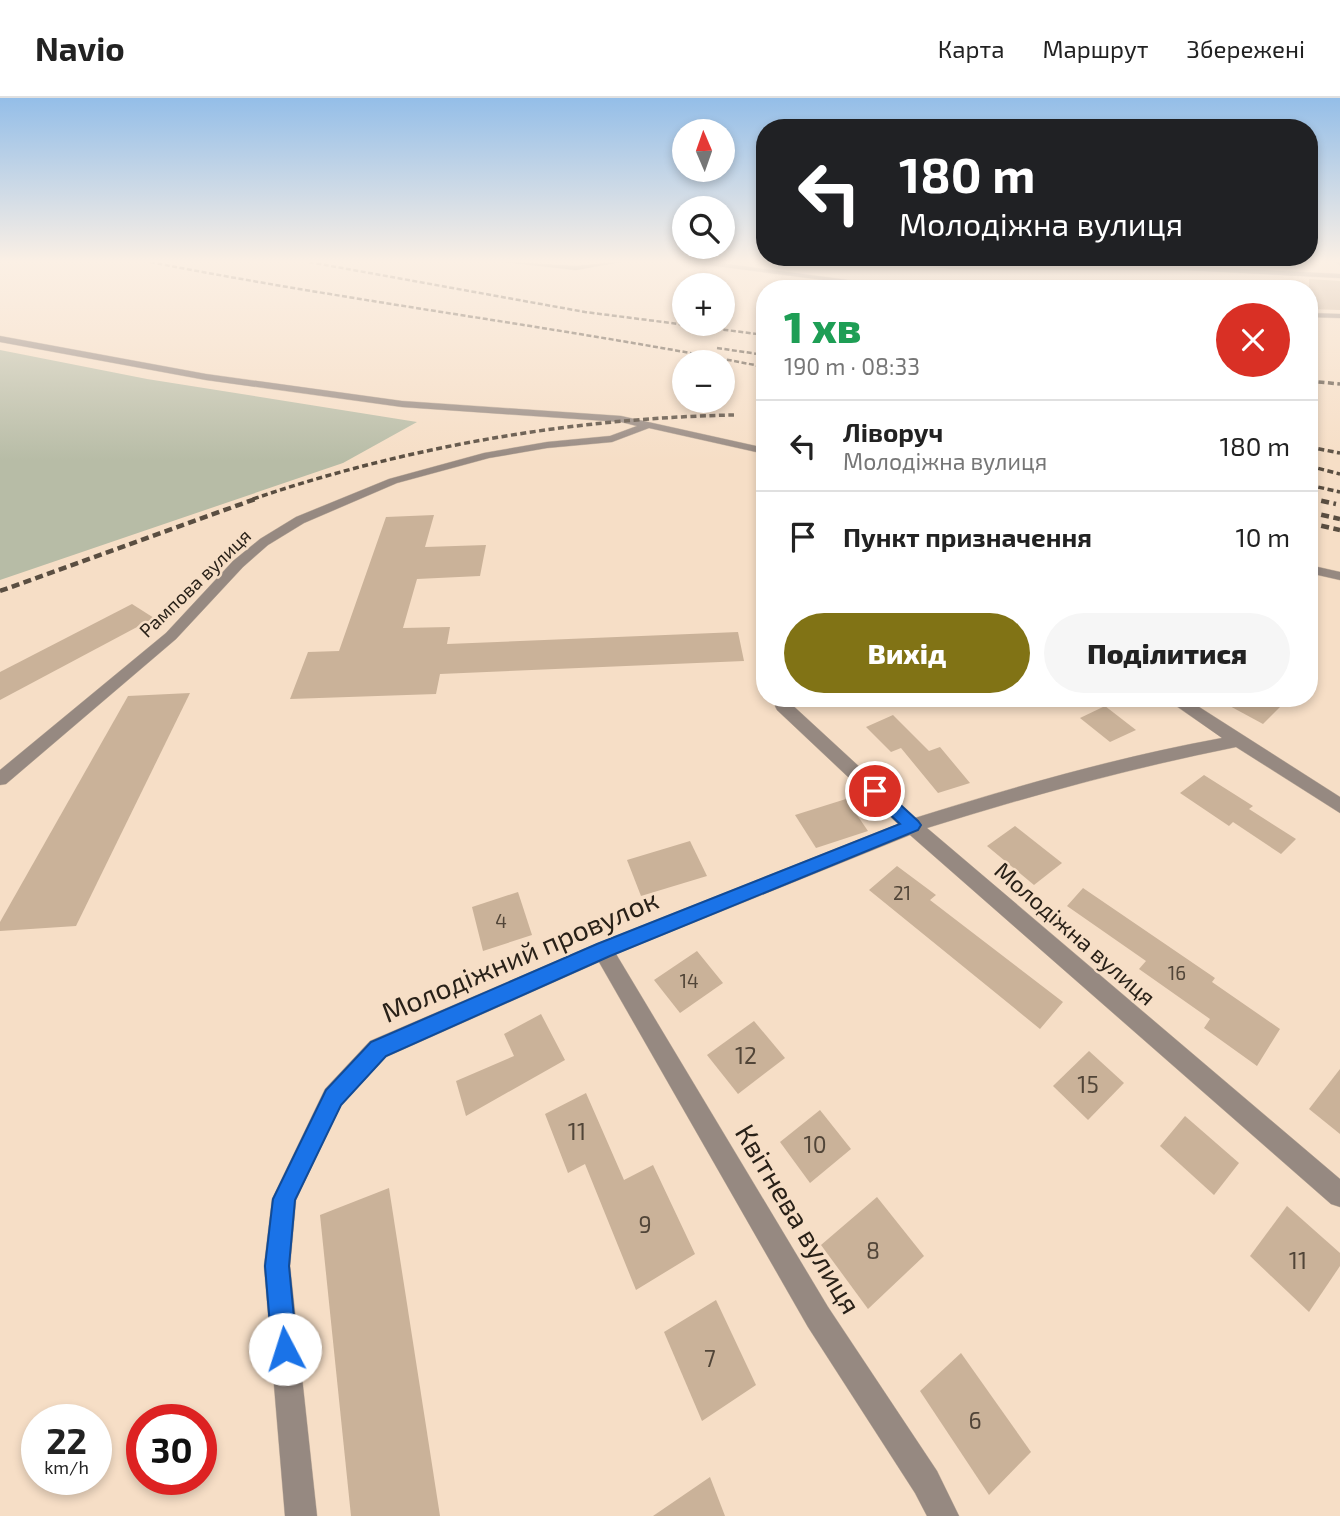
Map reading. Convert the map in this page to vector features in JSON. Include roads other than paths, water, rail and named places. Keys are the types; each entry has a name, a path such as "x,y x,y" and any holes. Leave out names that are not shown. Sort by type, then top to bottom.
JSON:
{"street":[{"path":"0,339 206,377 402,404 621,419 756,449"},
{"name":"Рампова вулиця","path":"0,779 172,636 238,564 264,542 300,520 381,486 437,468 488,455 547,445 612,439 652,424"},
{"path":"1318,571 1340,576"},
{"name":"Молодіжна вулиця","path":"784,707 912,825 1340,1195"},
{"path":"1186,707 1340,806"},
{"name":"Молодіжний провулок","path":"300,1516 277,1266 284,1199 333,1097 379,1049 603,950 912,825 1039,786 1152,757 1236,741"},
{"name":"Квітнева вулиця","path":"603,950 818,1317 926,1482 943,1516"}],"railway":[{"path":"544,328 756,365"},
{"path":"712,328 756,334"},
{"path":"717,348 756,354"},
{"path":"1318,382 1340,384"},
{"path":"253,499 370,464 490,439 612,422 734,415"},
{"path":"1318,449 1340,453"},
{"path":"1318,468 1340,474"},
{"path":"1318,487 1340,492"},
{"path":"0,591 258,498"},
{"path":"1318,500 1336,504"},
{"path":"1318,514 1340,519"},
{"path":"1318,525 1340,530"}]}
